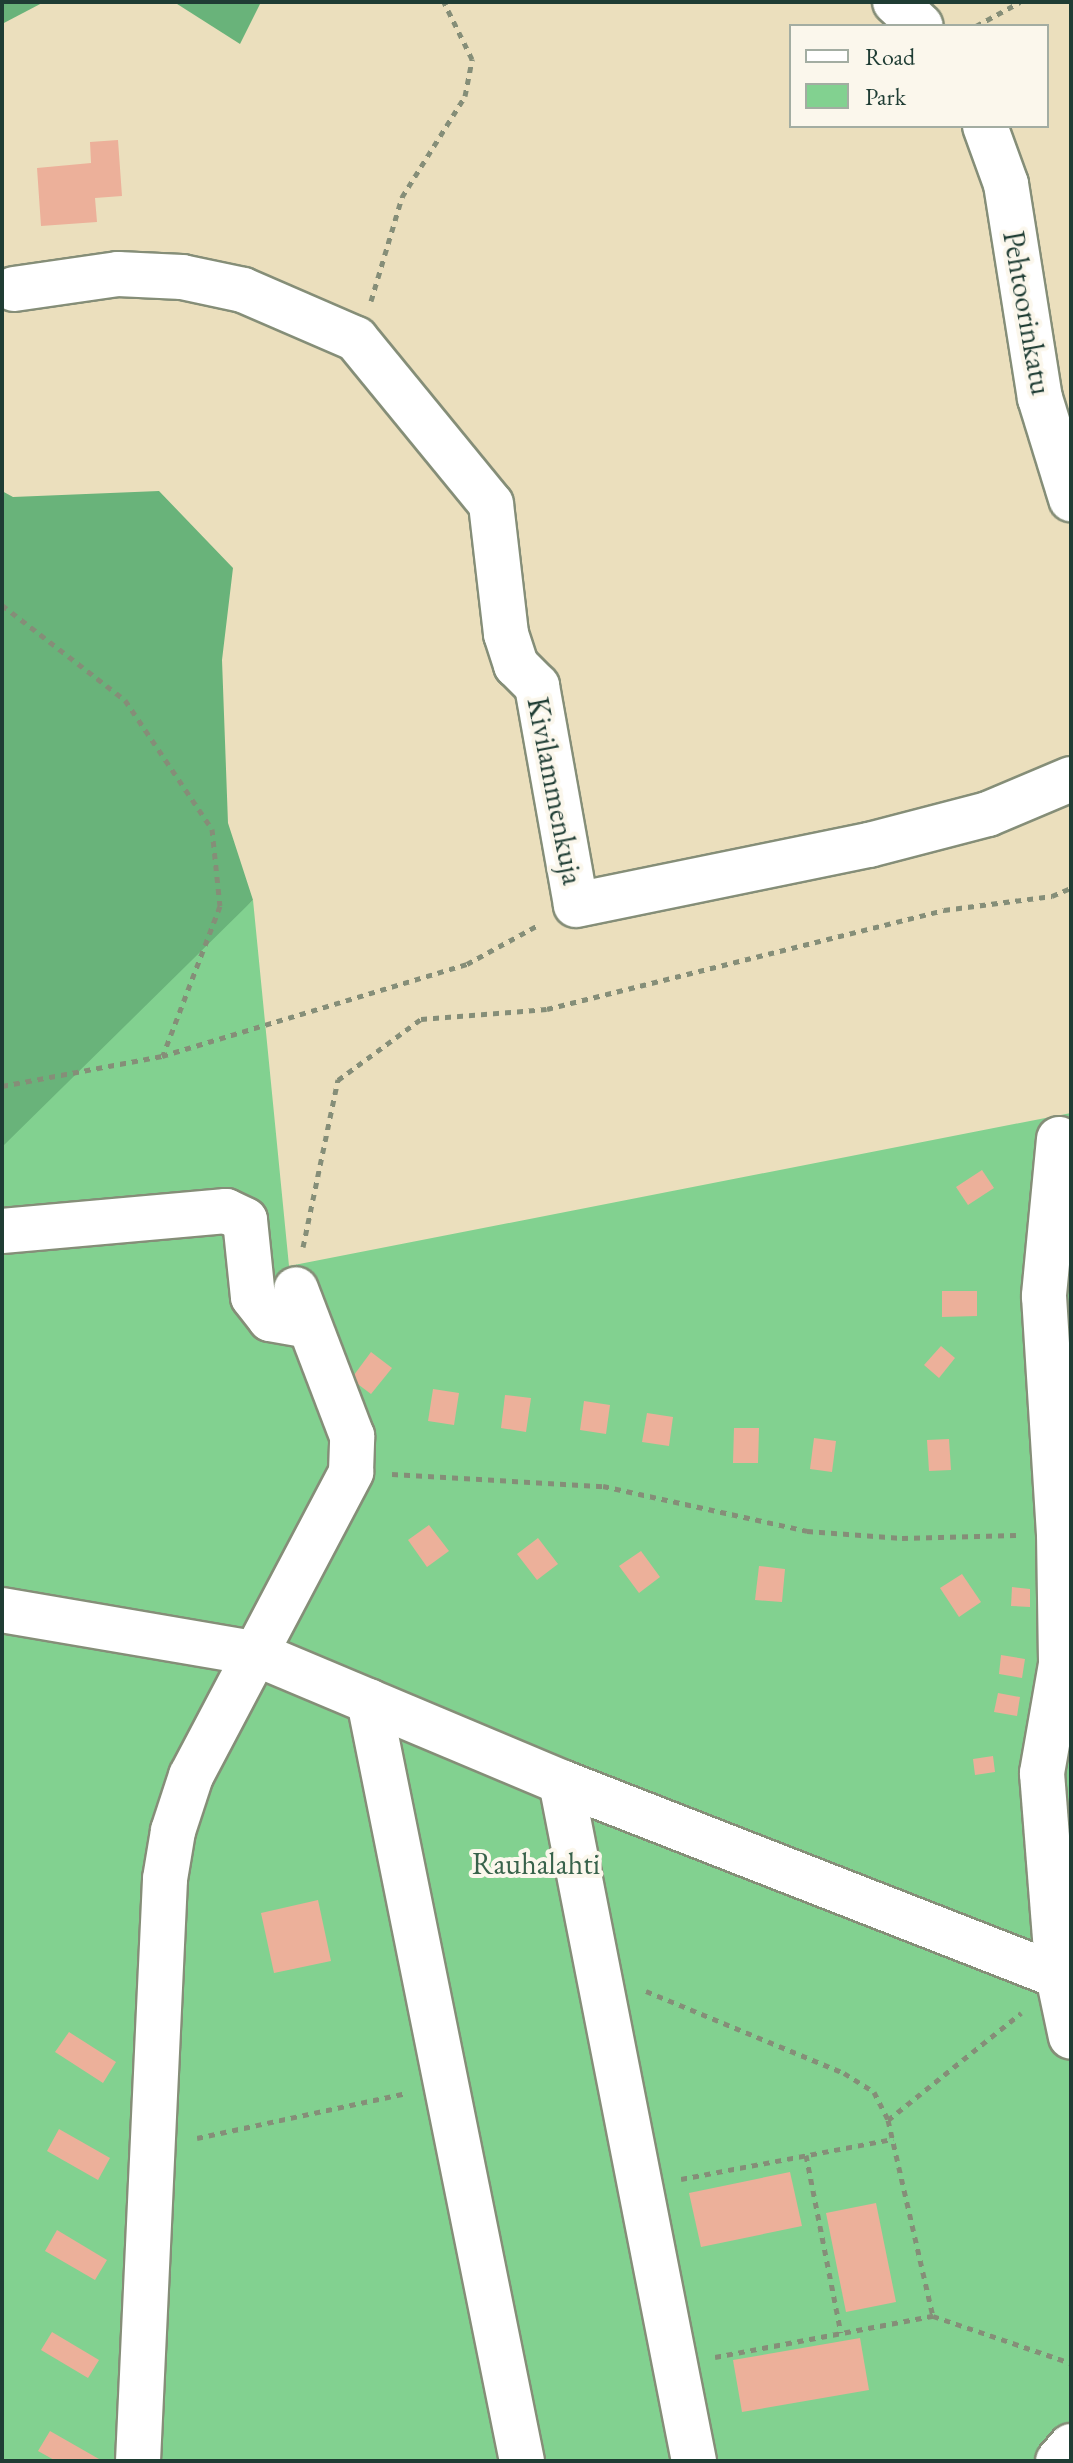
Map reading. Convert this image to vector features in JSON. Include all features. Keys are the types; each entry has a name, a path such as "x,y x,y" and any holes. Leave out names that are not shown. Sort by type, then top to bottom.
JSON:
{"street":[{"path":"895,2 919,24"},
{"name":"Pehtoorinkatu","path":"986,128 1006,184 1040,398 1071,499"},
{"name":"Kivilammenkuja","path":"14,289 118,274 182,277 243,290 356,339 491,504 506,634 516,665 537,686 576,905 914,833 988,814 1071,779"},
{"path":"1059,1139 1044,1296 1059,1534 1061,1664 1042,1773 1071,2037"},
{"path":"2,1231 226,1211 245,1220 253,1297 270,1319 302,1308 352,1436 351,1472 191,1776 173,1831 165,1879 138,2461"},
{"path":"2,1610 254,1653 561,1782 1065,1979"},
{"path":"369,1701 522,2461"},
{"path":"561,1782 694,2461"},
{"path":"1058,2461 1071,2446"}],"path":[{"path":"356,339 387,257 402,197 465,96 472,59 444,2"},
{"path":"980,24 1020,2"},
{"path":"2,605 125,700 212,829 220,906 162,1056"},
{"path":"302,1308 338,1080 421,1019 547,1009 944,910 1071,888"},
{"path":"2,1086 162,1056 467,964 576,905"},
{"path":"351,1472 603,1486 807,1531 902,1538 1059,1534"},
{"path":"597,1971 844,2073 874,2092 888,2120 933,2316"},
{"path":"888,2120 1065,1979"},
{"path":"152,2148 447,2084"},
{"path":"639,2187 893,2139"},
{"path":"806,2155 841,2333"},
{"path":"675,2364 933,2316 1071,2363"}],"green space":[{"path":"2,2 44,2 2,24"},
{"path":"174,2 261,2 240,44"},
{"path":"2,491 13,497 159,491 233,568 222,660 228,823 253,900 2,1147"},
{"name":"Rauhalahti","path":"253,900 289,1266 1071,1113 1071,2461 2,2461 2,1123"}],"building":[{"path":"118,140 122,196 95,198 97,222 41,226 37,168 91,163 90,142"},
{"path":"982,1170 994,1188 968,1205 956,1187"},
{"path":"942,1291 977,1291 977,1316 942,1317"},
{"path":"941,1346 955,1358 939,1378 924,1365"},
{"path":"371,1352 392,1368 371,1394 351,1379"},
{"path":"433,1389 459,1393 454,1425 428,1421"},
{"path":"505,1395 531,1398 526,1432 501,1428"},
{"path":"584,1401 610,1405 606,1434 580,1430"},
{"path":"647,1413 673,1417 669,1446 642,1442"},
{"path":"734,1428 759,1428 758,1463 733,1463"},
{"path":"814,1438 836,1441 832,1472 810,1469"},
{"path":"949,1439 951,1470 929,1471 927,1440"},
{"path":"429,1525 449,1551 427,1567 408,1540"},
{"path":"538,1538 558,1564 537,1580 517,1554"},
{"path":"641,1551 660,1577 639,1593 619,1566"},
{"path":"759,1566 785,1569 782,1602 755,1600"},
{"path":"962,1574 981,1602 959,1617 940,1588"},
{"path":"1012,1587 1030,1589 1030,1607 1011,1606"},
{"path":"1001,1655 1025,1659 1022,1678 999,1674"},
{"path":"998,1693 1020,1697 1017,1716 994,1712"},
{"path":"993,1756 995,1772 975,1775 973,1759"},
{"path":"318,1900 331,1961 274,1973 261,1913"},
{"path":"69,2032 116,2062 103,2083 55,2052"},
{"path":"59,2129 110,2158 98,2180 47,2151"},
{"path":"790,2172 802,2226 701,2247 689,2193"},
{"path":"876,2203 896,2302 846,2312 826,2213"},
{"path":"57,2230 107,2260 95,2280 45,2251"},
{"path":"52,2332 99,2360 88,2378 41,2350"},
{"path":"860,2338 869,2390 742,2412 733,2360"},
{"path":"50,2431 99,2459 56,2461 38,2451"}]}
